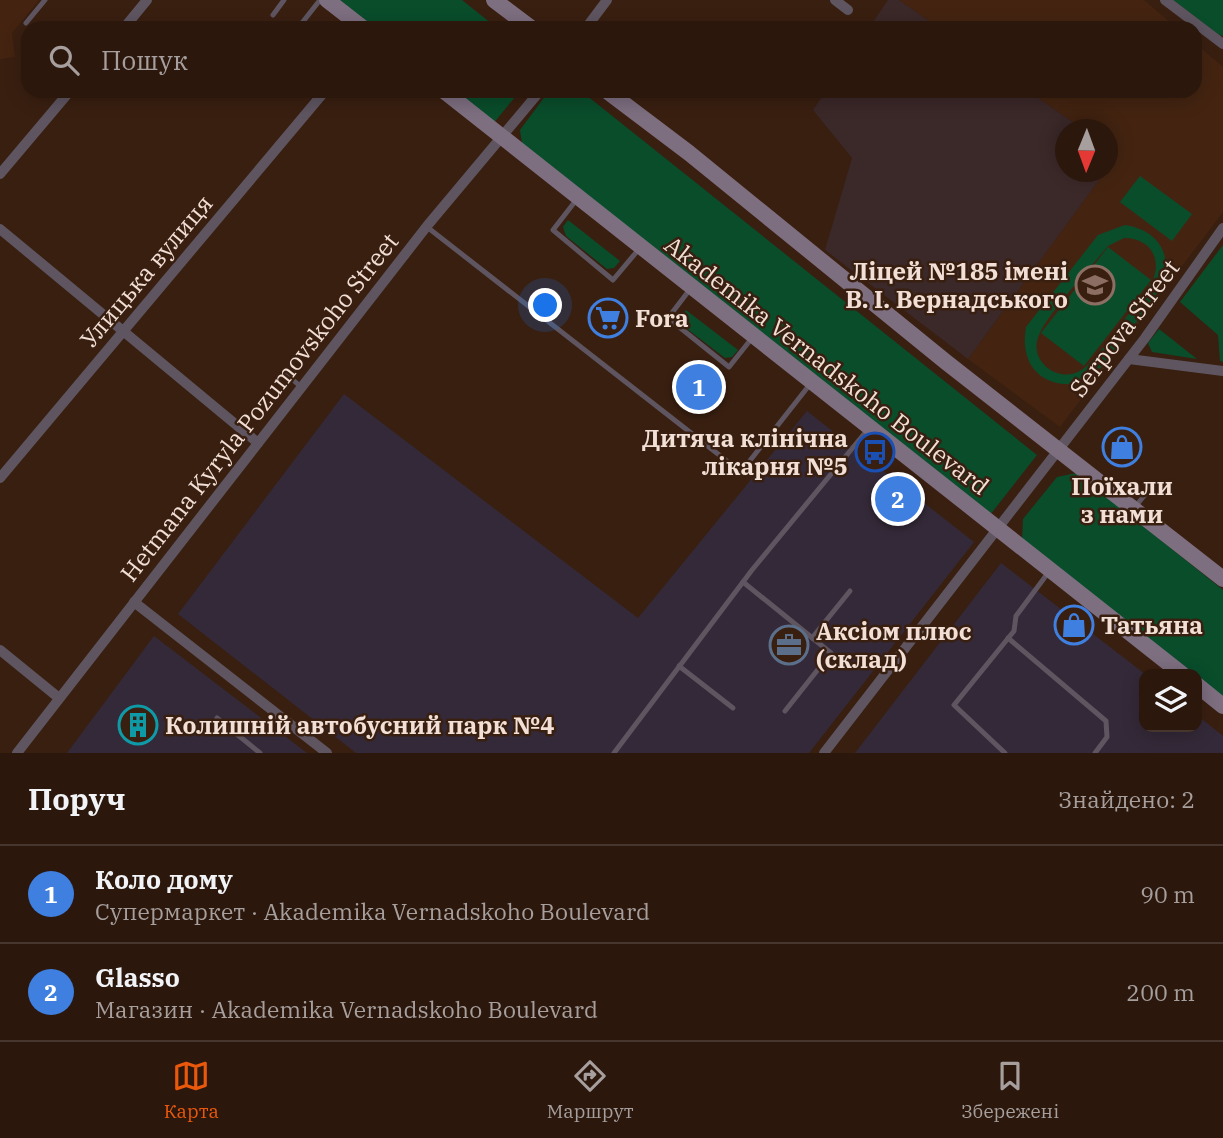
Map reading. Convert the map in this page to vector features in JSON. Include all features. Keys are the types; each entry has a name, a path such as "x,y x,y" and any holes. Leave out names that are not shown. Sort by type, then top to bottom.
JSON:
{"main road":[{"path":"327,0 354,21"},
{"path":"494,0 522,21"},
{"name":"Akademika Vernadskoho Boulevard","path":"453,98 1176,669"},
{"path":"616,98 689,153 1058,451 1223,579"},
{"path":"1202,689 1223,706"}],"street":[{"path":"130,21 147,0"},
{"path":"591,21 607,0"},
{"path":"835,0 848,10"},
{"path":"1165,0 1193,21"},
{"path":"1202,28 1223,44"},
{"path":"0,174 64,98"},
{"name":"Улицька вулиця","path":"0,478 319,98"},
{"name":"Hetmana Kyryla Pozumovskoho Street","path":"16,753 427,226 535,98"},
{"path":"0,229 258,443"},
{"name":"Serpova Street","path":"824,753 1129,359 1223,229"},
{"path":"1129,359 1223,370"},
{"path":"134,602 327,753"},
{"path":"0,650 59,698"}],"lane":[{"path":"28,21 45,0"},
{"path":"273,15 284,0"},
{"path":"304,21 320,0"},
{"path":"579,197 553,230 613,280 642,247"},
{"path":"427,226 741,472 813,381"},
{"path":"693,286 668,318 707,352 729,368 754,335"},
{"path":"283,371 301,387"},
{"path":"614,753 743,582 870,427"},
{"path":"1133,509 1148,491"},
{"path":"1005,753 954,705 1014,631 1016,616 1050,570"},
{"path":"743,582 831,653 785,711"},
{"path":"812,638 849,591"},
{"path":"1008,638 1106,722 1107,737 1095,753"},
{"path":"679,666 733,708"},
{"path":"217,718 260,753"}],"shaded area":[{"path":"0,0 39,0 12,33 15,57 0,59"},
{"path":"888,0 899,0 929,21 874,21"},
{"path":"899,0 1144,0 1169,21 929,21"},
{"name":"Ліцей №185 імені В. І. Вернадського","path":"1202,49 1223,67 1223,212 1060,427 968,359 1098,182 1118,182 1118,119 1069,119 1038,98 1202,98"},
{"path":"821,98 1038,98 1069,119 1055,119 1055,182 1098,182 968,359 825,250 852,158 813,110"},
{"path":"344,394 638,618 807,411 974,542 809,753 356,753 178,614"},
{"path":"1001,563 1139,669 1139,732 1202,732 1202,719 1223,736 1223,753 855,753"},
{"path":"154,636 307,753 67,753"}],"green space":[{"path":"329,0 462,0 488,21 357,21"},
{"path":"1173,0 1223,0 1223,36"},
{"path":"457,98 514,98 492,125"},
{"path":"544,98 590,98 1037,455 990,515 522,143 520,130"},
{"path":"1140,176 1192,214 1172,241 1120,202"},
{"path":"568,220 620,261 614,268 607,269 566,236 563,227"},
{"path":"1125,225 1146,232 1154,238 1160,245 1166,264 1163,286 1092,376 1074,384 1053,382 1041,376 1028,360 1025,347 1026,327 1098,235","holes":["1124,238 1147,245 1151,250 1156,264 1153,280 1091,362 1074,373 1056,373 1042,362 1038,354 1039,335 1044,326 1108,246"]},
{"path":"1223,245 1223,362 1220,361 1218,335 1180,302"},
{"path":"1108,247 1151,280 1084,366 1041,333"},
{"path":"686,310 738,350 732,357 725,358 682,325 680,317"},
{"path":"1159,329 1197,359 1152,352 1148,343"},
{"path":"1077,473 1223,590 1223,697 1202,681 1202,669 1187,669 1022,541 1023,519 1057,477"}],"place":[{"name":"Ліцей №185 імені В. І. Вернадського","path":"1095,285"},
{"name":"Fora","path":"608,318"},
{"name":"Коло дому","path":"699,387"},
{"name":"Поїхали з нами","path":"1122,447"},
{"name":"Дитяча клінічна лікарня №5","path":"875,452"},
{"name":"Glasso","path":"898,499"},
{"name":"Татьяна","path":"1074,625"},
{"name":"Аксіом плюс (склад)","path":"789,645"},
{"name":"Колишній автобусний парк №4","path":"138,725"}]}
